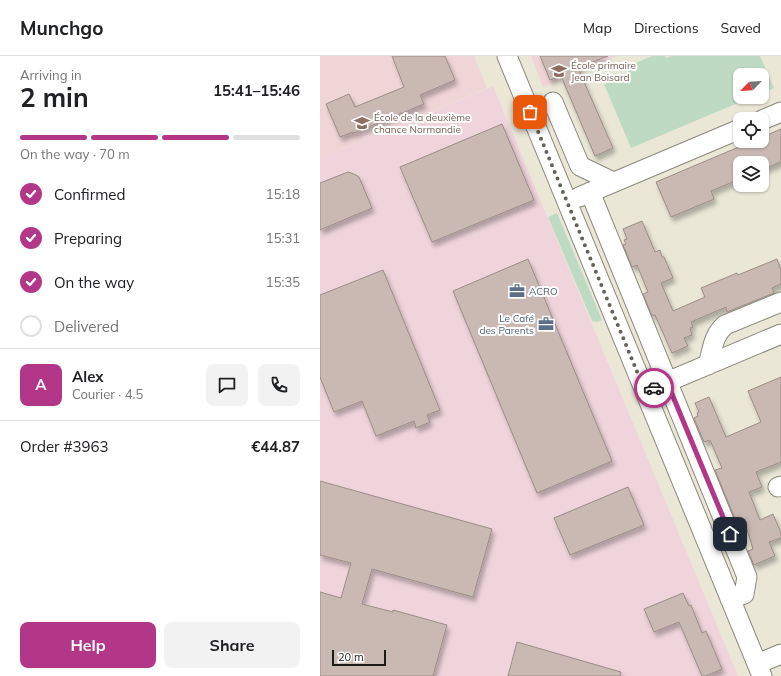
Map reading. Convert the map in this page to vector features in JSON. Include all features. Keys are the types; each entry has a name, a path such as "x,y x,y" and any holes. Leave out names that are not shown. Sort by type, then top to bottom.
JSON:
{"street":[{"path":"506,56 760,670 781,654"},
{"path":"553,102 580,166 613,182"},
{"path":"769,117 781,112"},
{"path":"567,202 733,132"},
{"path":"590,192 747,577 744,594 730,599"},
{"path":"708,365 718,331 725,325 781,302"},
{"path":"645,391 781,334"}],"shaded area":[{"name":"École de la deuxième chance Normandie","path":"320,56 474,56 487,88 320,158"},
{"name":"École primaire Jean Boisard","path":"531,56 617,56 543,87"},
{"path":"493,86 738,676 320,676 320,158"}],"green space":[{"path":"652,56 665,56 666,58 672,56 760,56 765,68 733,68 733,104 735,104 631,148 604,84 629,74 626,67"},
{"path":"769,77 774,88 769,90"},
{"path":"557,213 602,320 597,322 592,321 548,217"}],"building":[{"path":"392,56 445,56 455,80 420,95 424,104 354,133 353,132 340,137 326,104 349,94 355,107 404,87"},
{"path":"540,56 608,56 578,68 613,148 595,156 561,76 550,80"},
{"path":"502,124 534,200 432,242 400,167"},
{"path":"781,129 781,162 769,167 769,156 733,156 733,182 711,191 714,199 671,217 656,182 736,148 769,148 769,134"},
{"path":"348,172 359,177 372,208 320,230 320,183"},
{"path":"642,221 655,252 660,250 673,278 661,283 673,311 705,297 701,288 777,259 781,270 781,284 772,288 774,293 727,312 726,307 691,322 693,327 690,328 692,335 684,338 688,346 672,353 655,315 652,316 643,294 648,292 637,265 632,267 623,245 626,244 624,240 627,239 623,229"},
{"path":"528,259 612,461 537,493 453,291"},
{"path":"383,270 440,410 427,415 430,422 416,428 414,421 376,436 362,401 334,412 320,377 320,295"},
{"path":"781,377 781,462 756,472 762,487 749,492 760,520 773,514 781,533 781,538 769,542 775,556 754,565 748,551 753,549 745,523 738,526 715,470 722,468 710,440 704,442 694,418 698,416 697,413 699,412 695,403 709,397 726,437 761,422 748,391"},
{"path":"320,481 492,529 473,597 372,569 362,604 393,612 393,610 447,625 433,676 320,676 320,592 341,598 351,563 320,555"},
{"path":"628,487 644,525 570,555 554,518"},
{"path":"683,593 689,606 691,605 702,633 706,631 722,669 706,676 702,676 679,622 654,632 644,609"},
{"path":"517,642 621,672 620,676 508,676"}],"way so far":[{"path":"530,112 645,391 654,388"}],"place":[{"name":"École primaire Jean Boisard","path":"559,71"},
{"name":"École de la deuxième chance Normandie","path":"362,123"},
{"name":"ACRO","path":"517,291"},
{"name":"Le Café des Parents","path":"546,324"}],"route":[{"path":"654,388 667,382 730,534"}]}
